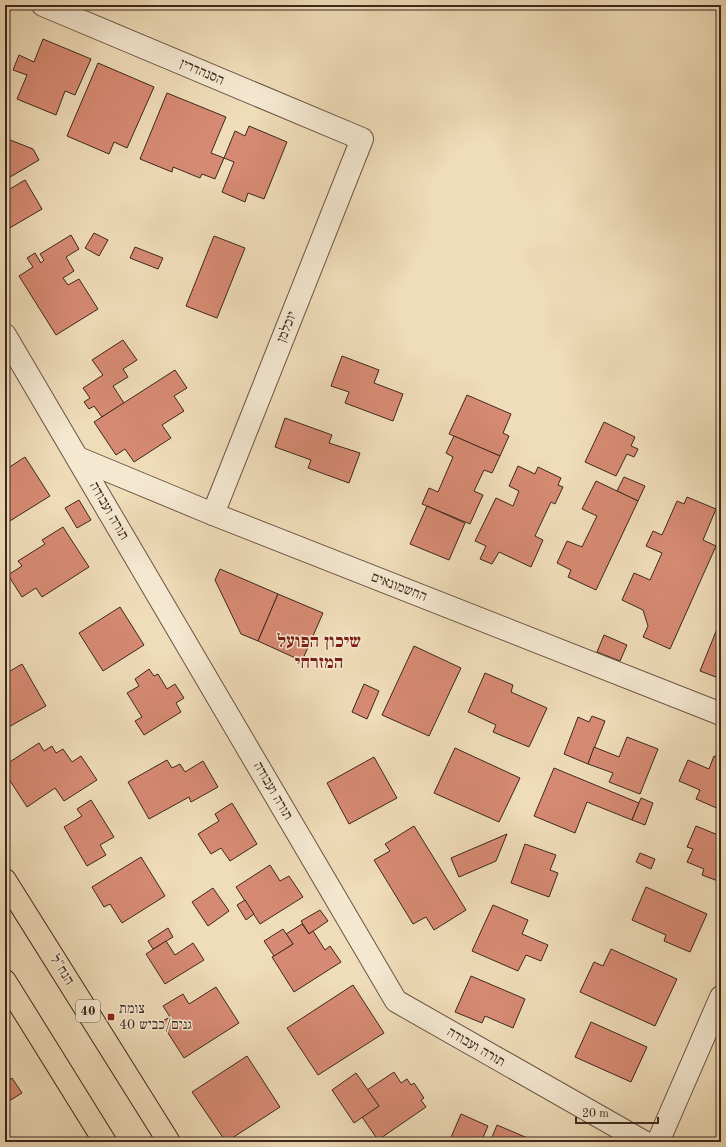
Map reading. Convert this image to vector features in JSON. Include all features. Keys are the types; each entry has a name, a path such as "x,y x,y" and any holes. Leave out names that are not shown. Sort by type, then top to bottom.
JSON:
{"highway":[{"name":"הנח\"ל","path":"5,880 169,1142"},
{"path":"5,981 105,1142"}],"street":[{"name":"הסנהדרין","path":"43,5 362,139"},
{"name":"יוכלמן","path":"213,514 362,139"},
{"name":"תורה ועבודה","path":"5,335 396,1001 644,1142"},
{"name":"החשמונאים","path":"78,458 213,514 721,714"},
{"path":"658,1142 721,997"}],"building":[{"path":"43,39 91,59 75,95 65,91 56,115 17,99 27,75 13,70 19,55 34,62"},
{"path":"98,63 154,87 127,148 114,142 109,154 67,136"},
{"path":"167,93 226,117 211,153 224,158 215,179 202,174 200,178 173,167 172,172 140,159"},
{"path":"249,126 287,142 264,199 248,193 245,202 222,192 234,162 224,158 235,131 245,136"},
{"path":"5,138 33,149 39,160 5,180"},
{"path":"25,180 42,209 8,229 5,224 5,181 10,189"},
{"path":"94,233 108,240 99,256 85,248"},
{"path":"71,235 79,249 66,257 74,271 63,278 68,285 79,279 98,309 56,335 19,276 33,267 27,258 35,253 41,263 44,260 40,254"},
{"path":"214,236 245,248 217,318 186,306"},
{"path":"135,247 163,258 158,269 130,258"},
{"path":"123,340 137,360 123,369 128,377 113,386 124,403 102,417 94,406 89,409 84,402 90,398 83,388 103,375 92,360"},
{"path":"342,356 379,370 374,383 403,394 393,421 345,403 349,392 331,386"},
{"path":"175,370 187,388 174,396 184,411 162,425 171,438 134,462 125,449 116,455 94,422"},
{"path":"467,395 511,414 503,433 509,436 500,456 449,434"},
{"path":"285,418 332,435 329,443 360,453 349,483 308,468 311,460 275,447"},
{"path":"604,422 635,437 631,446 638,449 634,457 627,454 616,476 585,462"},
{"path":"5,425 9,432 5,434"},
{"path":"454,436 500,456 492,473 484,470 474,491 483,495 470,524 422,504 429,488 438,492 453,457 446,453"},
{"path":"25,457 50,496 5,524 5,470"},
{"path":"518,466 535,474 538,467 561,478 558,485 563,487 555,504 551,502 535,536 543,540 531,567 499,552 492,564 480,559 486,546 475,541 496,498 513,506 519,491 509,486"},
{"path":"624,477 645,486 638,501 617,491"},
{"path":"596,481 638,501 596,590 568,577 571,570 557,563 567,541 582,547 597,516 582,509"},
{"path":"687,497 716,509 703,540 716,546 670,649 643,637 648,626 643,610 622,600 634,573 650,580 662,553 646,546 653,531 662,535 677,501 684,504"},
{"path":"79,500 91,520 77,528 65,508"},
{"path":"427,506 465,523 449,560 410,544"},
{"path":"63,527 89,567 42,597 36,588 22,597 8,575 22,566 18,561 45,544 42,540"},
{"path":"5,550 10,558 5,561"},
{"path":"220,569 278,594 258,641 241,634 215,580"},
{"path":"278,594 323,613 302,661 258,641"},
{"path":"120,607 144,645 103,671 79,633"},
{"path":"721,619 721,679 700,671"},
{"path":"604,635 627,645 620,661 597,652"},
{"path":"414,646 461,668 429,736 382,715"},
{"path":"22,664 46,706 5,729 5,674"},
{"path":"149,669 154,676 158,674 167,689 175,684 184,698 176,703 181,712 144,735 135,721 142,717 127,693 139,686 135,679"},
{"path":"485,673 513,685 511,692 547,708 529,747 493,732 496,725 468,712"},
{"path":"364,684 379,691 367,719 352,712"},
{"path":"592,716 605,721 588,764 564,754 578,717 589,722"},
{"path":"627,737 658,749 640,794 609,782 613,773 588,764 594,747 619,757"},
{"path":"39,743 44,751 52,746 56,753 63,749 72,762 81,756 97,780 64,801 55,788 27,807 5,773 5,765"},
{"path":"455,748 520,778 499,822 434,793"},
{"path":"714,756 721,759 721,810 696,799 700,790 679,781 688,760 709,769"},
{"path":"374,757 397,798 349,824 327,783"},
{"path":"167,760 172,768 180,764 185,772 203,761 218,787 191,802 189,797 149,819 128,782"},
{"path":"554,768 639,803 632,820 587,802 575,833 534,816"},
{"path":"641,798 653,803 645,825 632,820"},
{"path":"91,800 114,837 100,845 106,855 87,866 64,827 82,816 77,809"},
{"path":"232,803 257,844 230,861 221,848 211,854 198,834 219,821 215,814"},
{"path":"414,826 466,910 434,930 426,917 413,924 374,860 390,851 385,844"},
{"path":"696,826 718,835 721,829 721,875 718,881 702,875 704,869 687,862 693,849 687,847"},
{"path":"507,834 496,861 459,877 451,858"},
{"path":"525,844 556,855 550,870 558,873 549,897 511,883"},
{"path":"640,853 655,859 651,869 636,862"},
{"path":"141,857 165,896 122,923 110,904 104,907 92,887"},
{"path":"270,865 280,881 289,876 303,897 260,924 236,887"},
{"path":"646,887 707,914 690,952 664,941 666,935 632,920"},
{"path":"213,888 229,911 208,926 192,902"},
{"path":"245,900 254,914 246,920 237,905"},
{"path":"493,905 528,920 522,934 548,945 541,961 526,955 518,971 472,951"},
{"path":"320,910 328,921 309,934 301,921"},
{"path":"302,924 309,934 313,931 325,950 330,946 341,962 294,992 272,957 293,944 286,934"},
{"path":"168,928 173,937 153,949 148,941"},
{"path":"283,929 293,944 274,956 264,941"},
{"path":"166,941 175,955 193,943 204,960 165,984 146,954"},
{"path":"611,949 677,979 655,1026 580,992 594,962 603,966"},
{"path":"471,976 525,999 513,1028 485,1016 482,1023 455,1012"},
{"path":"353,985 384,1033 318,1075 287,1028"},
{"path":"216,987 239,1023 184,1058 161,1022 170,1017 163,1006 183,994 189,1004"},
{"path":"591,1022 647,1047 631,1082 575,1057"},
{"path":"247,1056 280,1107 226,1142 192,1092"},
{"path":"394,1072 401,1083 407,1079 411,1085 414,1083 424,1098 421,1100 426,1107 378,1140 362,1117 379,1106 367,1090"},
{"path":"356,1073 379,1106 354,1123 332,1090"},
{"path":"12,1078 22,1093 9,1101 5,1094 5,1083"},
{"path":"461,1114 488,1126 481,1142 449,1142"},
{"path":"497,1125 537,1142 490,1142"}],"place":[{"name":"צומת גנים/כביש 40","path":"111,1017"}],"district":[{"name":"שיכון הפועל המזרחי","path":"319,652"}]}
